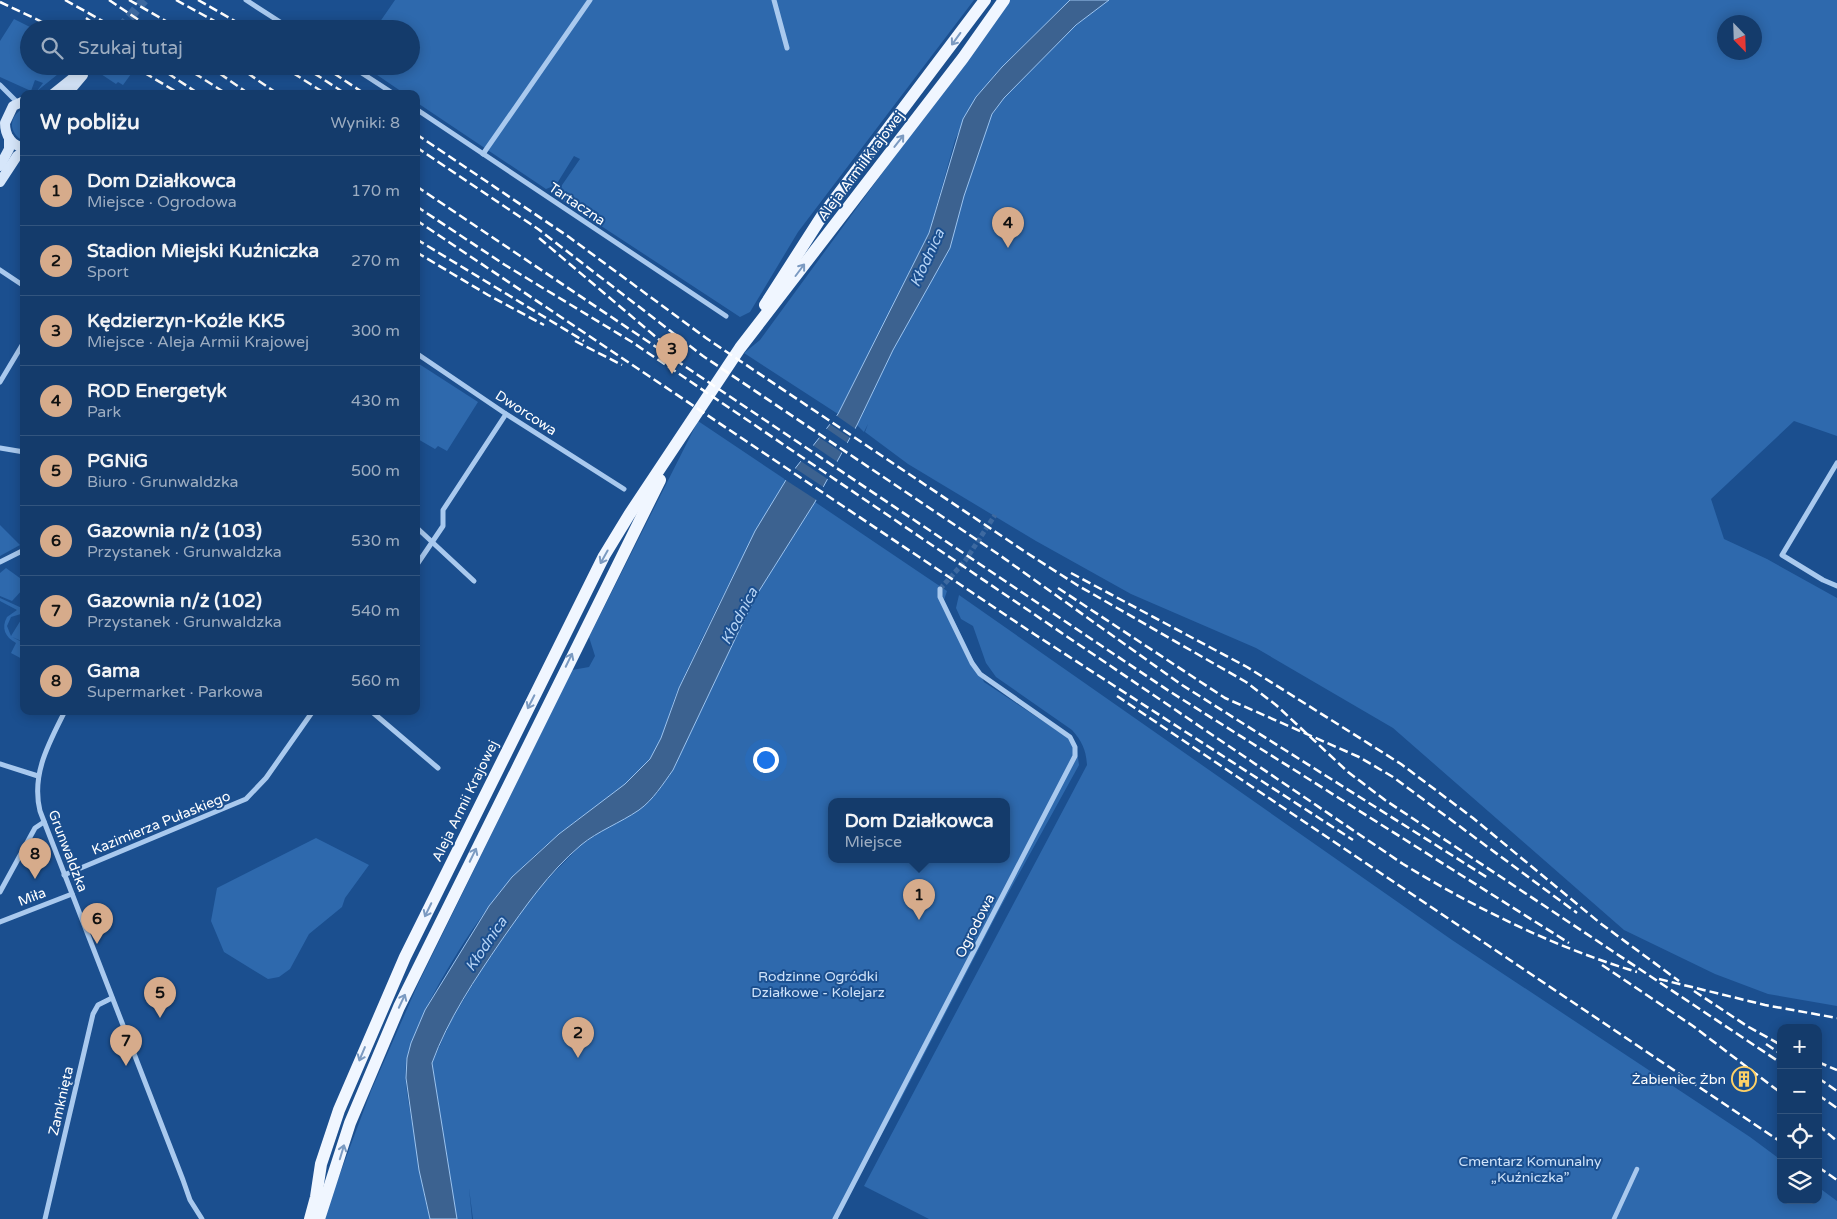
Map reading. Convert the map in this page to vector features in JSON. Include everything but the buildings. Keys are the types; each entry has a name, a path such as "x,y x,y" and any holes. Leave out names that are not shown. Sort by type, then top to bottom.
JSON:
{"main road":[{"name":"Aleja Armii Krajowej","path":"740,348 822,216 985,0"},
{"name":"Aleja Armii Krajowej","path":"310,1219 316,1197 321,1164 336,1117 405,956 604,556 692,417 740,348 963,58 1004,0"},
{"path":"58,90 77,75"},
{"path":"70,90 82,75"},
{"path":"0,166 9,149 3,117 20,103"},
{"path":"5,134 20,148"},
{"path":"0,182 20,153"},
{"name":"Aleja Armii Krajowej","path":"319,1219 350,1123 399,1007 575,648 692,417"}],"street":[{"path":"246,0 277,20"},
{"path":"483,154 590,0"},
{"path":"774,0 787,48"},
{"path":"365,75 388,90"},
{"path":"0,85 20,101"},
{"name":"Tartaczna","path":"420,112 726,316"},
{"path":"0,270 20,283"},
{"path":"0,382 20,349"},
{"name":"Dworcowa","path":"420,356 506,414 624,489"},
{"path":"420,561 443,526 443,510 506,414"},
{"path":"0,448 20,451"},
{"path":"1837,464 1782,555 1823,580 1837,586"},
{"path":"420,531 474,581"},
{"path":"0,562 20,552"},
{"name":"Ogrodowa","path":"834,1219 1075,756 1075,748 1070,738 980,674 972,663 940,597 940,589"},
{"name":"Grunwaldzka","path":"62,715 44,755 38,776 37,799 64,875 190,1200 202,1219"},
{"name":"Kazimierza Pułaskiego","path":"64,875 246,799 266,778 310,715"},
{"path":"376,715 438,768"},
{"path":"0,764 38,776"},
{"path":"0,892 35,828 44,822"},
{"name":"Miła","path":"0,922 72,894"},
{"name":"Zamknięta","path":"45,1219 93,1014 98,1005 112,998"},
{"path":"1614,1219 1637,1169"}],"green space":[{"path":"395,0 974,0 798,232 750,312 740,317 560,199 560,188 580,159 574,156 556,185 546,189 420,105 420,90 399,90 377,75 420,75 420,20 381,20"},
{"path":"1009,0 1070,0 1002,67 976,97 955,140 929,233 838,414 744,353 760,340"},
{"path":"1106,0 1837,0 1837,436 1794,421 1711,499 1724,539 1767,559 1837,598 1837,1006 1768,994 1715,974 1624,930 1393,728 1256,648 1131,594 1036,541 908,464 865,432 868,424 864,432 857,425 913,306 983,127 1004,98 1059,40"},
{"path":"14,19 20,22 20,75 57,75 38,90 43,83 35,80 31,90 29,90 0,77 0,41"},
{"path":"102,75 130,75 123,85 118,82 116,84"},
{"path":"19,111 20,139 15,134 12,125"},
{"path":"420,365 478,402 447,451 438,446 435,449 420,440"},
{"path":"698,421 786,480 757,530 717,607 680,685 664,731 651,757 642,769 620,789 552,840 499,893 449,966 421,1020 411,1044 406,1064 406,1080 420,1174 430,1219 323,1219 371,1091 418,984 572,670 589,667 595,656 589,637"},
{"name":"Rodzinne Ogródki Działkowe - Kolejarz","path":"815,502 947,591 944,600 984,682 1076,743 1079,765 999,910 900,1101 835,1219 473,1219 469,1188 472,1219 457,1219 432,1063 451,1021 482,969 536,891 581,845 657,793 673,770 754,599"},
{"path":"0,525 20,545 0,556"},
{"path":"6,568 20,578 20,592 12,601 0,596 0,573"},
{"name":"Cmentarz Komunalny „Kuźniczka”","path":"959,595 1452,940 1750,1137 1777,1157 1777,1204 1822,1204 1822,1190 1837,1201 1837,1219 929,1219 864,1186 1087,765 1083,746 1072,730 996,677 986,663 973,626 961,619 956,608"},
{"path":"0,598 20,607 20,614 11,617 7,626 11,636 20,621 20,640 12,637 20,641 20,658 11,653 16,643 9,638 4,628 7,617 17,610 0,601"},
{"path":"316,838 369,865 345,898 342,907 309,934 290,969 279,977 268,979 224,952 211,921 217,888"}],"water":[{"name":"Kłodnica","path":"1070,0 1109,0 1076,25 1004,98 992,114 964,196 950,248 893,350 857,425 815,502 754,599 673,770 649,802 632,815 581,845 558,867 501,941 454,1015 432,1063 457,1219 430,1219 419,1170 406,1078 407,1058 411,1043 425,1010 489,906 512,877 559,834 625,784 650,759 661,738 679,688 755,531 786,480 838,414 929,233 963,119 976,97 1002,67"}],"pier":[{"path":"834,414 857,430 852,439 828,423"},
{"path":"824,427 849,444 844,454 817,436"},
{"path":"811,444 839,463 829,480 799,460"},
{"path":"793,467 825,488 818,501 784,479"}],"tunnel":[{"path":"127,20 144,0"},
{"path":"940,589 965,561 995,515"}],"railway":[{"path":"65,0 101,20"},
{"path":"109,0 139,20"},
{"path":"129,0 164,20"},
{"path":"176,0 213,20"},
{"path":"198,0 233,20"},
{"path":"0,2 38,20"},
{"path":"148,75 173,90"},
{"path":"170,75 193,90"},
{"path":"197,75 221,90"},
{"path":"222,75 243,90"},
{"path":"250,75 272,90"},
{"path":"296,75 320,90"},
{"path":"317,75 340,90"},
{"path":"336,75 359,90"},
{"path":"420,137 569,237 706,338 1027,553 1077,585 1246,682 1276,705 1348,772 1385,800 1777,1060"},
{"path":"420,150 538,229 703,356 998,554 1182,685 1488,878"},
{"path":"420,189 1169,691 1569,943"},
{"path":"420,209 505,265 632,342 1403,864 1431,881 1517,926 1576,951 1637,972"},
{"path":"420,223 1034,634 1353,840"},
{"path":"539,238 669,348"},
{"path":"420,241 584,341"},
{"path":"420,254 488,295 544,325"},
{"path":"575,341 622,365"},
{"path":"1071,573 1247,667 1401,764 1473,818 1600,923 1679,981"},
{"path":"1058,588 1225,698 1359,757 1393,777 1577,913"},
{"path":"1117,696 1777,1139"},
{"path":"1602,965 1693,1026 1777,1090"},
{"path":"1659,979 1765,1005 1837,1018"},
{"path":"1694,991 1747,1026 1777,1043"},
{"path":"1766,1044 1777,1051"},
{"path":"1822,1064 1837,1070"},
{"path":"1822,1081 1837,1091"},
{"path":"1822,1098 1837,1108"},
{"path":"1822,1128 1837,1141"},
{"path":"1822,1170 1837,1180"}],"place":[{"name":"ROD Energetyk","path":"1008,248"},
{"name":"Kędzierzyn-Koźle KK5","path":"672,374"},
{"name":"Gama","path":"35,879"},
{"name":"Dom Działkowca","path":"919,920"},
{"name":"Gazownia n/ż (103)","path":"97,944"},
{"name":"PGNiG","path":"160,1018"},
{"name":"Stadion Miejski Kuźniczka","path":"578,1058"},
{"name":"Gazownia n/ż (102)","path":"126,1066"},
{"name":"Żabieniec Żbn","path":"1744,1079"}]}
